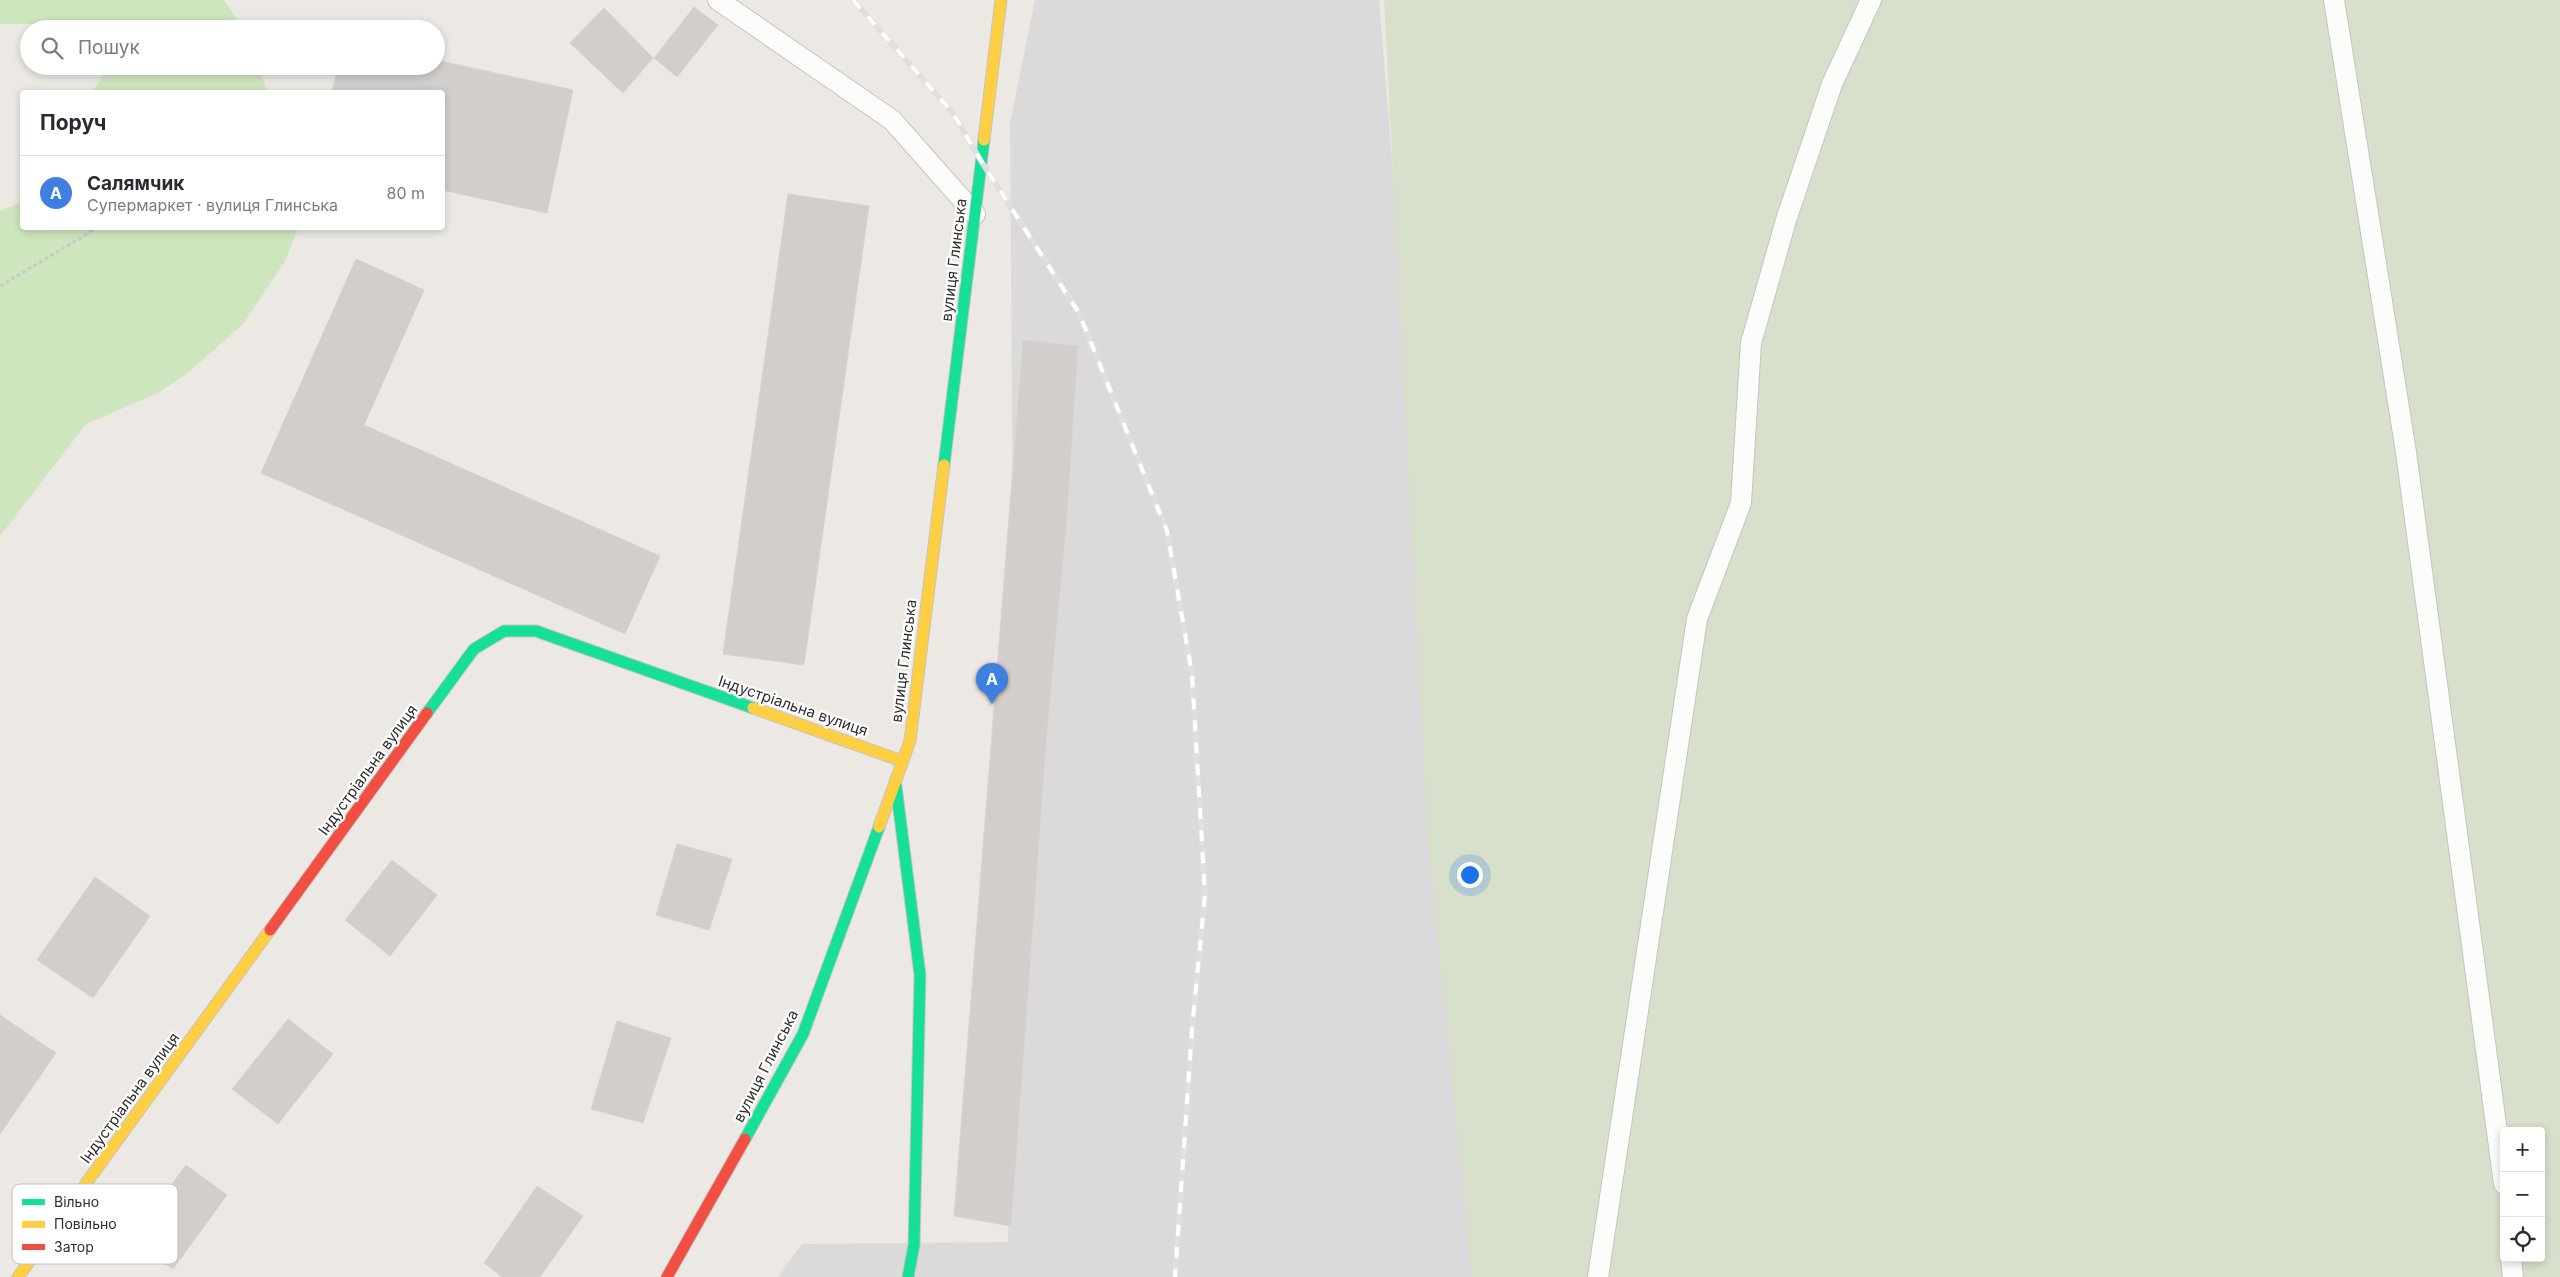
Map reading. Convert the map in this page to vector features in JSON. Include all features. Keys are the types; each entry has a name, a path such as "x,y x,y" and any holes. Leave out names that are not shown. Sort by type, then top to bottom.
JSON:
{"street":[{"name":"вулиця Глинська","path":"667,1277 803,1034 910,741 1001,0"},
{"name":"Індустріальна вулиця","path":"86,1184 474,649 504,631 536,631 902,761"},
{"path":"895,780 920,974 914,1245 908,1277"},
{"name":"Індустріальна вулиця","path":"18,1277 27,1264"}],"lane":[{"path":"718,0 892,120 975,214"},
{"path":"1598,1277 1697,619 1741,503 1751,343 1786,220 1832,84 1871,0"},
{"path":"2334,0 2406,452 2502,1172"},
{"path":"2511,1262 2513,1277"}],"path":[{"path":"0,286 94,230"}],"shaded area":[{"path":"1035,0 1379,0 1483,1277 778,1277 802,1244 1008,1242 1015,813 1010,123"}],"green space":[{"path":"0,0 224,0 237,20 20,20 20,24 0,24"},
{"path":"1384,0 2560,0 2560,1277 1472,1277 1428,840"},
{"path":"104,75 261,75 267,90 93,90"},
{"path":"20,203 20,230 298,230 284,263 244,323 189,372 158,393 86,424 0,536 0,211"}],"building":[{"path":"694,7 718,25 677,77 654,58"},
{"path":"604,8 653,58 623,93 570,43"},
{"path":"445,62 573,90 547,213 445,191 445,90 332,90 336,75 445,75"},
{"path":"788,194 869,206 804,665 723,654"},
{"path":"356,259 424,290 364,425 660,556 625,634 261,473"},
{"path":"1023,340 1078,346 1067,515 1047,731 1011,1226 954,1216"},
{"path":"677,844 732,859 709,930 656,915"},
{"path":"392,860 437,895 390,956 345,920"},
{"path":"95,877 150,916 93,998 37,960"},
{"path":"0,1015 56,1053 0,1134"},
{"path":"288,1019 333,1054 278,1124 232,1089"},
{"path":"617,1021 671,1038 643,1123 591,1109"},
{"path":"186,1165 227,1195 178,1262 178,1184 172,1184"},
{"path":"537,1186 583,1216 540,1277 502,1277 484,1263"},
{"path":"166,1264 177,1264 173,1269"}],"railway":[{"path":"853,0 953,113 981,161 1079,313 1167,531 1192,674 1205,894 1192,1029 1175,1277"}],"traffic: fast":[{"path":"944,465 984,140"},
{"path":"427,713 474,649 504,631 536,631 753,708"},
{"path":"896,786 920,975 914,1245 908,1277"},
{"path":"745,1139 803,1034 879,827"}],"traffic: slow":[{"path":"984,140 1001,0"},
{"path":"879,827 910,741 944,465"},
{"path":"753,708 902,761"},
{"path":"86,1184 270,930"},
{"path":"18,1277 27,1264"}],"traffic: jam":[{"path":"270,930 427,713"},
{"path":"667,1277 745,1139"}],"place":[{"name":"Салямчик","path":"992,704"}]}
